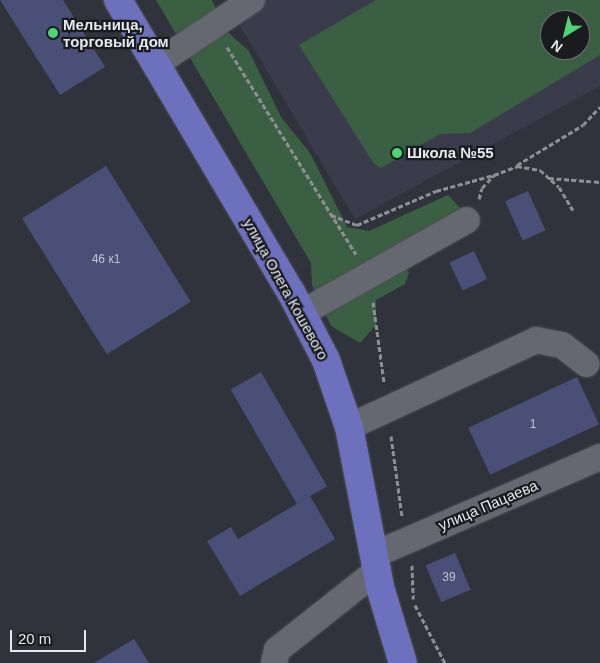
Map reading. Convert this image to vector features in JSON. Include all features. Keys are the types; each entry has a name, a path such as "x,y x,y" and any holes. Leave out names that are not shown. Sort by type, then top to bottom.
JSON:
{"main road":[{"name":"улица Олега Кошевого","path":"118,0 302,313 326,360 349,427 390,631 403,663"}],"street":[{"path":"156,64 213,24 252,0"},
{"path":"302,313 467,220"},
{"path":"349,427 536,340 562,345 586,364"},
{"name":"улица Пацаева","path":"271,659 377,562 411,538 600,457"}],"path":[{"path":"213,24 369,275 401,511 411,538 413,599 445,663"},
{"path":"331,214 357,225 436,191 494,175 517,166 583,125 600,107"},
{"path":"517,166 540,170 549,178 573,210"},
{"path":"467,220 477,208 482,188 494,175"},
{"path":"549,178 600,182"}],"shaded area":[{"name":"Школа №55","path":"225,0 600,0 600,86 355,219"}],"green space":[{"path":"156,0 212,0 224,29 249,51 281,117 310,153 347,227 369,231 448,195 463,211 403,263 409,273 405,284 376,300 376,325 360,343 331,326 312,285 311,263"},
{"path":"376,0 600,0 600,55 470,133 440,134 381,168 374,164 299,45"}],"building":[{"name":"Мельница, торговый дом","path":"0,0 63,0 105,67 60,95"},
{"path":"106,166 191,302 107,354 22,218"},
{"path":"528,191 545,230 523,240 505,201"},
{"path":"474,251 487,279 463,291 450,262"},
{"path":"261,372 327,486 297,504 231,390"},
{"path":"577,377 599,424 490,475 468,428"},
{"path":"310,496 335,539 240,596 207,541 231,527 238,539"},
{"path":"455,553 471,590 441,602 426,566"},
{"path":"134,639 149,663 94,663"}],"place":[{"name":"Мельница, торговый дом","path":"53,33"},
{"name":"Школа №55","path":"397,153"}]}
